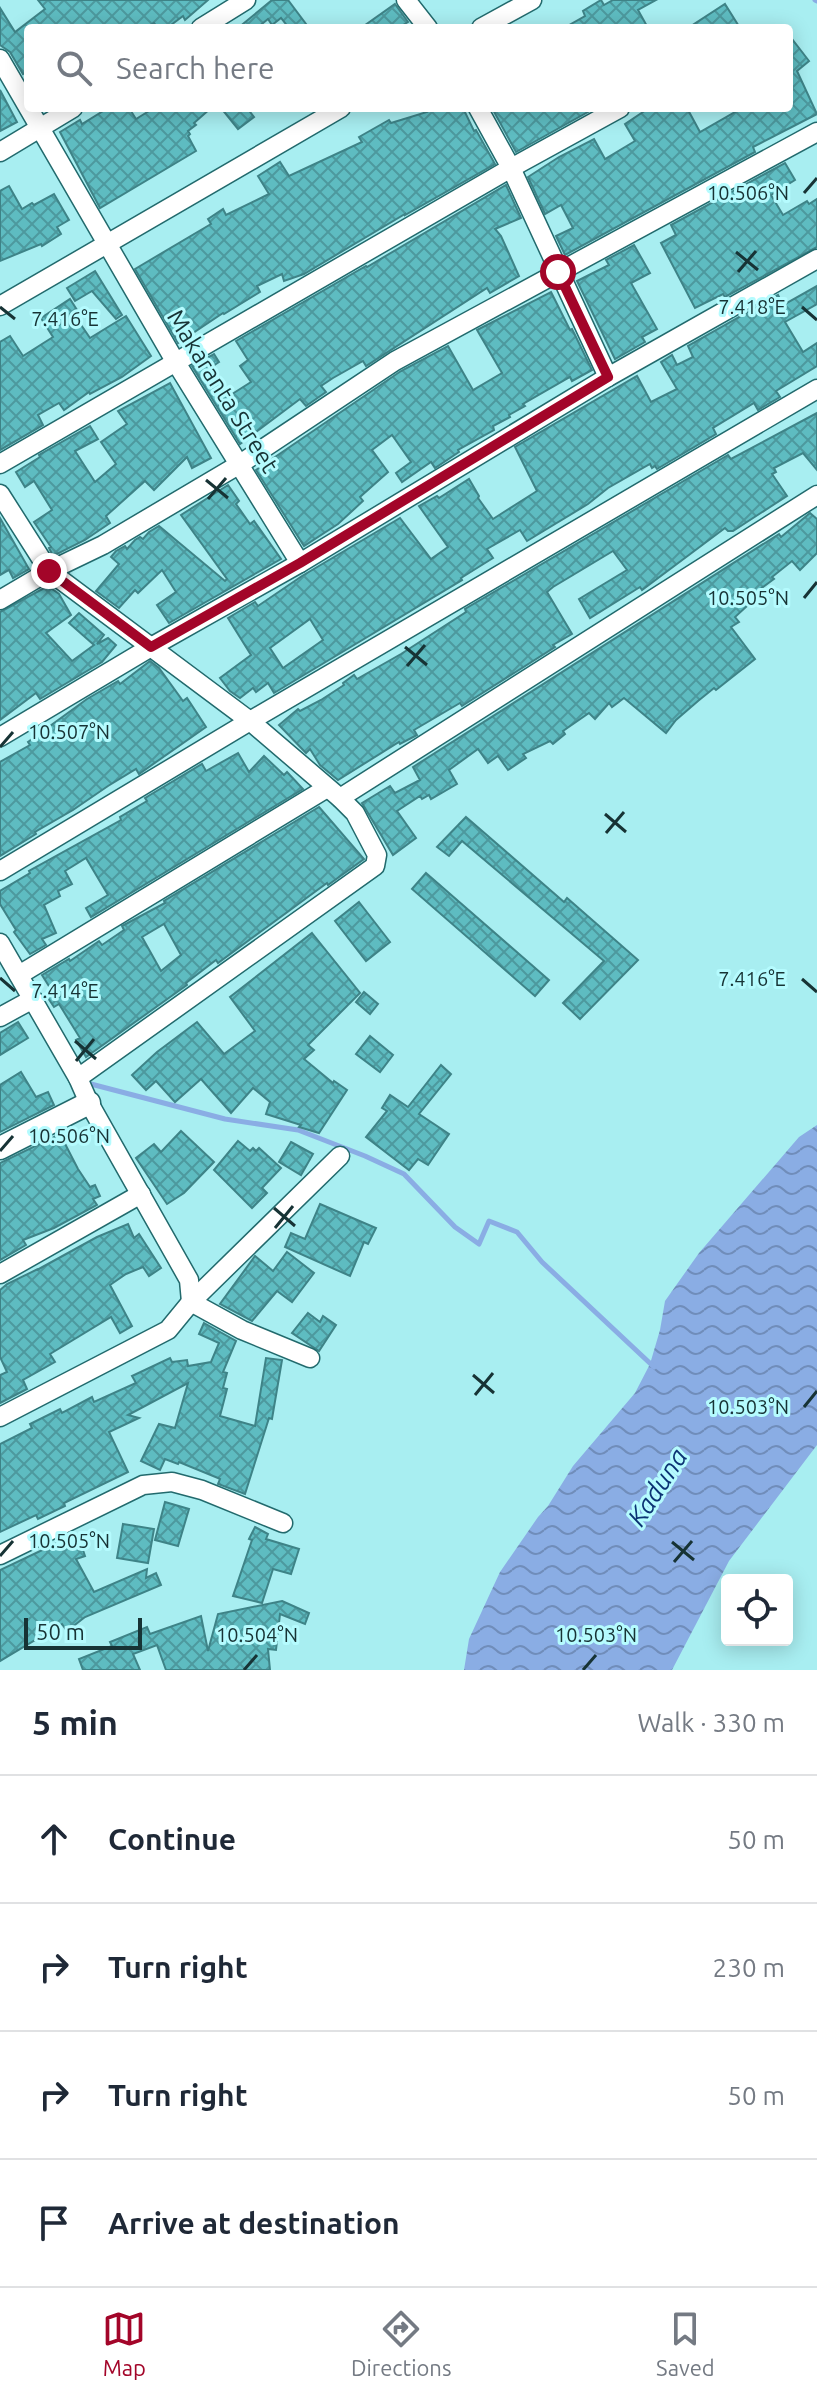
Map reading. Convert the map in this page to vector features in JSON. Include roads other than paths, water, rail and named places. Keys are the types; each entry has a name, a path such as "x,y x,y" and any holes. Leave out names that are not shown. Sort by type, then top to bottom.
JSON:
{"street":[{"path":"207,24 246,0"},
{"path":"406,0 425,24"},
{"path":"488,24 532,0"},
{"name":"Makaranta Street","path":"0,59 24,101"},
{"name":"Makaranta Street","path":"30,112 175,361 300,563"},
{"path":"0,152 67,112"},
{"path":"0,306 334,112"},
{"path":"480,112 511,168 608,377"},
{"path":"0,464 613,112"},
{"path":"0,600 49,571 103,545 240,464 395,361 817,132"},
{"path":"0,737 300,563 608,377 817,259"},
{"path":"0,871 817,389"},
{"path":"0,494 49,571 250,721 334,793 355,813 377,855 375,866 78,1078"},
{"path":"19,975 334,793 817,495"},
{"path":"0,943 189,1280 191,1302"},
{"path":"0,1017 33,999"},
{"path":"0,1148 89,1103"},
{"path":"0,1417 168,1330 191,1302 340,1156"},
{"path":"0,1274 141,1194"},
{"path":"191,1302 242,1330 310,1358"},
{"path":"0,1555 143,1485 172,1482 202,1490 283,1523"}],"water":[{"name":"Kaduna","path":"817,1125 817,1445 729,1561 672,1670 464,1670 469,1639 500,1572 573,1466 635,1393 650,1364 665,1301 699,1253 799,1137"}],"waterway":[{"path":"87,1083 225,1119 298,1130 404,1174 455,1227 479,1244 489,1221 517,1232 542,1262 654,1367"}]}
